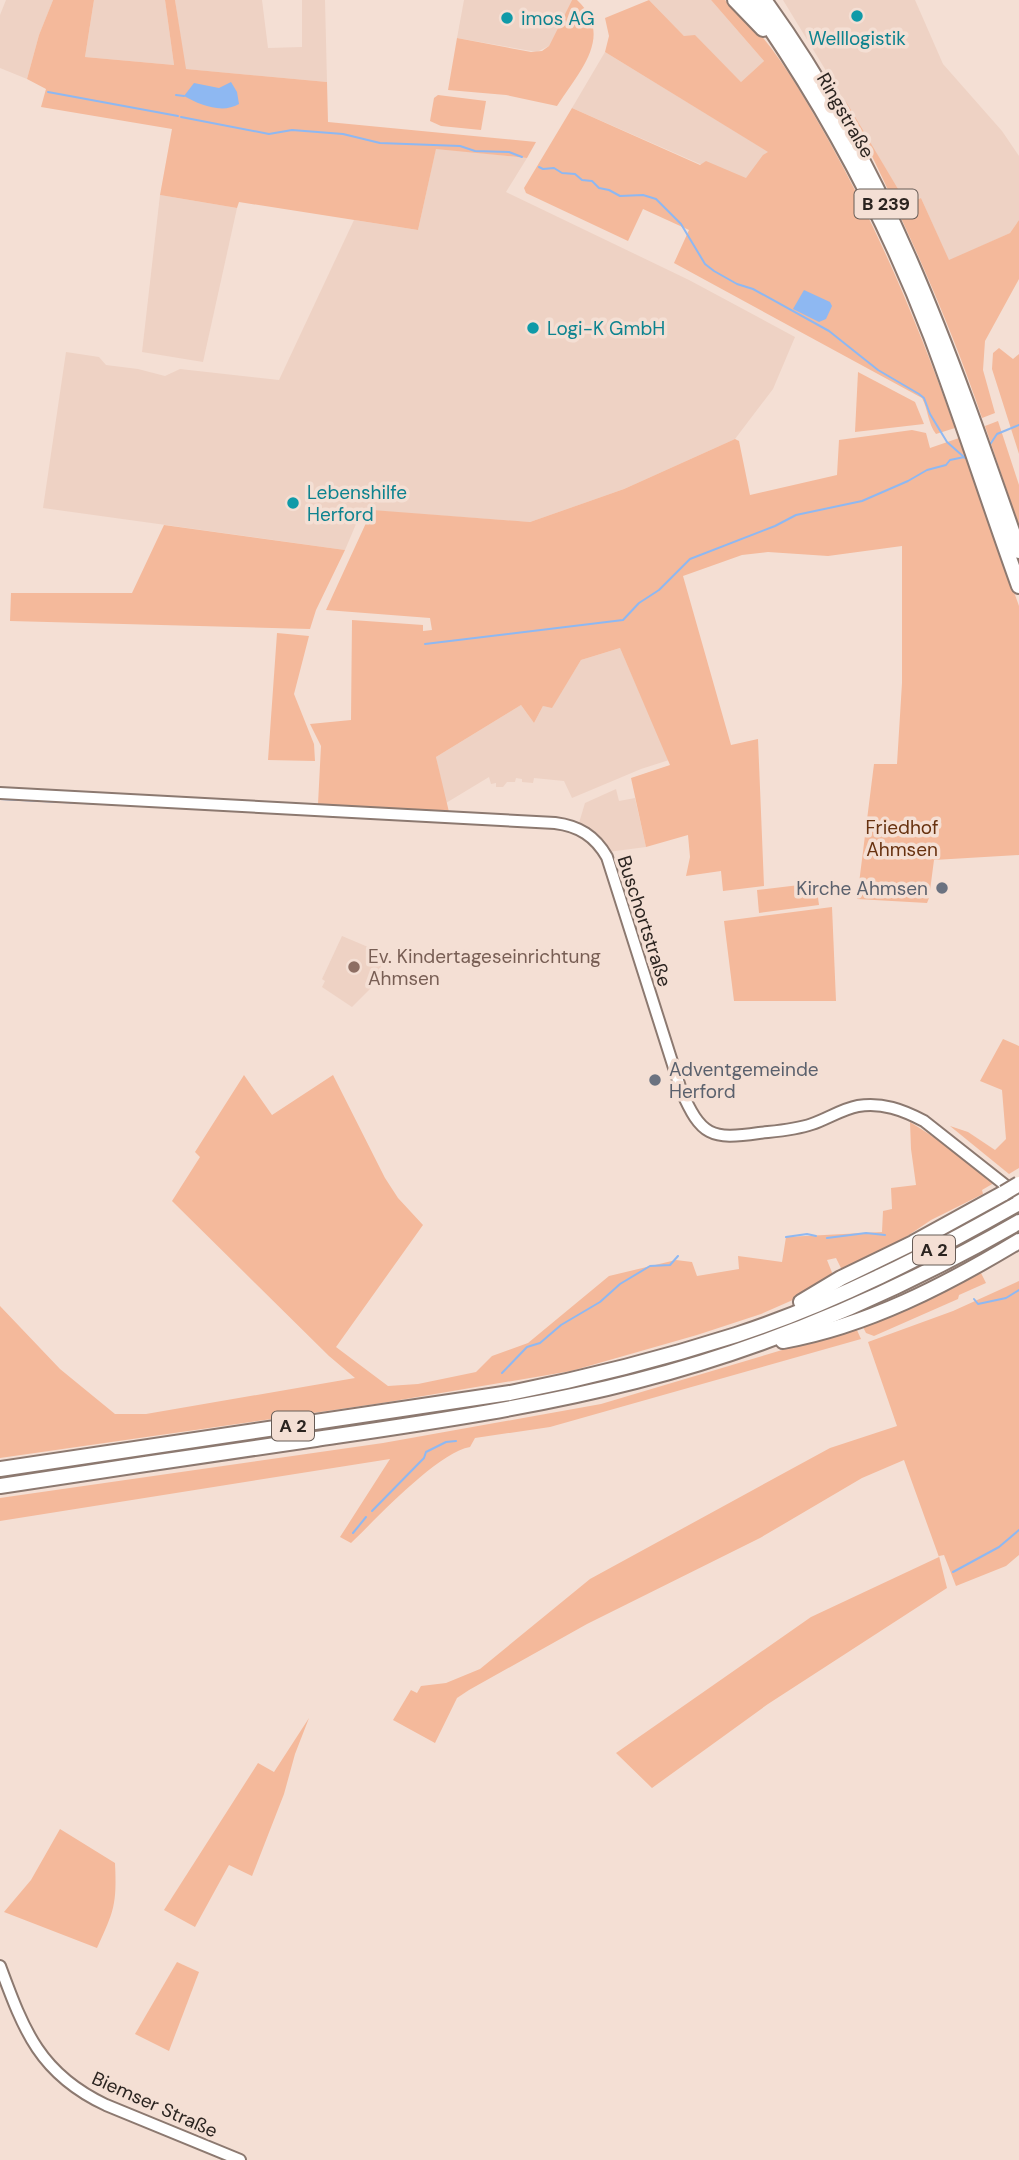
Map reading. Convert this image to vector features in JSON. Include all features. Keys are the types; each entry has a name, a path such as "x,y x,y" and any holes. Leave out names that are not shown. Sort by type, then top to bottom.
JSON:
{"highway":[{"path":"735,0 762,28 790,67 806,81"},
{"name":"Ringstraße","path":"751,0 806,81 838,137 884,229 964,410"},
{"name":"Ringstraße","path":"764,0 837,112 885,201 943,337 964,410"},
{"path":"771,0 775,15"},
{"name":"B 239","path":"964,410 991,488 1017,579"},
{"name":"B 239","path":"991,488 1019,551"},
{"path":"841,1286 1019,1184"},
{"name":"A 2","path":"0,1469 510,1393 585,1378 761,1326 841,1286 922,1257 1019,1201"},
{"name":"A 2","path":"0,1486 489,1413 638,1381 747,1348 809,1336 854,1314 1019,1222"},
{"path":"854,1314 911,1299 1019,1241"}],"main road":[{"name":"Buschortstraße","path":"0,793 573,826 590,835 607,857 681,1090 702,1126 718,1136 732,1137 803,1126 857,1107 887,1106 908,1112 924,1121 1019,1201"},
{"name":"Biemser Straße","path":"0,1966 25,2032 62,2077 90,2098 240,2160"}],"shaded area":[{"path":"6,0 53,0 39,35 27,79 0,68 0,15"},
{"path":"94,0 165,0 174,65 85,57"},
{"path":"175,0 262,0 268,48 302,47 302,0 325,0 327,82 185,69"},
{"path":"464,0 572,0 549,46 537,52 457,38"},
{"path":"649,0 711,0 764,61 741,82 695,36 684,36"},
{"path":"783,0 915,0 943,64 1002,131 1019,156 1019,220 1010,233 949,261 921,198 907,204"},
{"path":"605,52 769,152 750,186 572,108"},
{"path":"436,148 527,158 506,192 689,280 795,337 773,389 735,439 624,489 530,522 362,510 345,550 43,508 66,352 99,357 106,365 165,376 180,369 279,380 354,220 418,230"},
{"path":"160,195 237,208 203,362 142,352"},
{"path":"620,648 669,760 572,798 564,781 534,778 533,783 522,782 522,779 516,778 515,782 496,787 496,783 491,784 489,777 446,803 436,757 521,705 534,723 543,706 552,707 581,660"},
{"path":"616,789 619,801 635,798 646,847 608,852 598,836 579,823 585,803"},
{"name":"Ev. Kindertageseinrichtung Ahmsen","path":"342,936 387,955 370,989 352,1007 322,987 325,981 322,979"}],"green space":[{"path":"53,0 94,0 85,57 174,65 165,0 175,0 186,69 327,82 328,122 536,142 527,158 436,149 418,230 239,202 237,208 160,195 172,129 41,107 46,89 27,79 39,35"},
{"path":"572,0 577,0 588,13 593,27 593,40 583,67 557,106 506,95 448,90 457,38 531,52 542,51 549,46"},
{"path":"649,0 684,36 695,35 741,82 764,61 711,0 725,0 760,34 779,59 848,176 882,246 928,354 955,428 936,434 922,398 674,263 689,230 643,209 628,241 526,193 524,188 572,108 700,165 706,161 746,178 768,152 605,52 609,36 605,18"},
{"path":"438,95 486,101 481,130 441,126 430,121 434,98"},
{"path":"845,100 907,204 921,198 949,260 1010,233 1019,220 1019,279 985,341 983,370 995,413 982,418 936,297"},
{"path":"999,348 1013,359 1019,354 1019,454 992,369 993,353"},
{"path":"858,372 915,402 924,424 855,432"},
{"path":"998,421 1019,485 1019,526 985,426"},
{"name":"Friedhof Ahmsen","path":"912,430 926,433 930,448 959,438 1019,606 1019,855 934,860 927,903 857,899 874,764 897,764 902,683 902,546 828,556 768,552 742,555 683,576 731,745 758,739 764,886 723,891 721,871 686,876 690,857 688,835 646,847 631,778 670,765 620,648 581,660 552,708 543,706 534,723 521,705 436,757 449,812 322,807 318,804 321,746 310,724 351,720 352,620 423,625 423,631 432,630 430,618 326,610 372,510 530,522 624,489 735,439 739,441 750,495 837,475 839,440"},
{"path":"164,525 345,550 316,610 310,629 10,621 11,593 132,593"},
{"path":"277,633 309,636 294,694 314,744 315,761 268,760"},
{"path":"816,883 819,905 759,913 757,890"},
{"path":"832,907 836,1001 734,1001 724,921"},
{"path":"1003,1039 1019,1046 1019,1168 1009,1174 950,1126 968,1132 995,1150 1006,1139 1002,1090 980,1081"},
{"path":"244,1075 272,1115 333,1075 385,1178 398,1198 423,1225 336,1347 388,1386 418,1384 476,1372 492,1356 528,1343 609,1276 676,1260 692,1262 697,1276 739,1269 738,1256 782,1262 786,1237 882,1232 883,1211 892,1209 891,1188 916,1185 910,1122 940,1141 994,1183 982,1190 983,1194 842,1270 836,1258 827,1260 833,1275 811,1292 761,1314 571,1371 382,1403 0,1458 0,1306 60,1369 115,1414 146,1414 355,1378 329,1356 172,1201 200,1157 195,1152"},
{"path":"981,1273 986,1283 959,1295 958,1299 874,1336 866,1333 862,1325"},
{"path":"1019,1281 1019,1555 1006,1566 956,1586 944,1555 939,1556 947,1588 768,1704 652,1788 616,1753 811,1617 939,1557 904,1460 862,1478 760,1538 587,1624 469,1690 457,1698 435,1743 393,1720 411,1690 417,1693 421,1686 446,1683 480,1669 590,1579 830,1448 897,1426 868,1342 953,1311"},
{"path":"856,1328 861,1339 550,1427 475,1438 470,1447 456,1452 425,1473 351,1543 340,1537 390,1459 0,1521 0,1498 383,1443 601,1404"},
{"path":"309,1718 284,1794 252,1876 229,1865 195,1927 164,1910 258,1763 274,1772"},
{"path":"60,1829 115,1863 113,1907 97,1948 4,1912 31,1880"},
{"path":"177,1962 199,1972 169,2051 135,2034"}],"water":[{"path":"231,82 237,92 239,104 232,107 211,107 184,96 194,83 219,88"},
{"path":"804,290 830,302 832,306 826,319 819,322 793,309"}],"waterway":[{"path":"48,92 178,116"},
{"path":"176,95 184,96"},
{"path":"181,117 269,134 292,130 343,134 380,143 460,146 475,151 509,152 522,157"},
{"path":"539,167 575,174 582,180 592,181 599,188 620,196 643,195 656,199 681,224 705,264 714,271 829,331 878,370 924,398 947,442 965,458"},
{"path":"989,446 997,434 1019,425"},
{"path":"425,644 623,620 690,559 775,526 796,515 862,501 927,470 946,465 950,460 969,456"},
{"path":"0,799 125,805"},
{"path":"325,816 429,821"},
{"path":"827,1238 866,1233 885,1235"},
{"path":"786,1237 807,1234 816,1236"},
{"path":"502,1373 527,1347 540,1343 561,1325 600,1302 620,1284 650,1266 670,1265 678,1256"},
{"path":"974,1299 978,1304 1006,1298 1019,1290"},
{"path":"372,1511 424,1458 426,1452 446,1442 456,1441"},
{"path":"353,1533 366,1517"},
{"path":"953,1572 999,1547 1019,1530"}],"place":[{"name":"Welllogistik","path":"857,16"},
{"name":"imos AG","path":"507,18"},
{"name":"Logi-K GmbH","path":"533,328"},
{"name":"Lebenshilfe Herford","path":"293,503"},
{"name":"Kirche Ahmsen","path":"942,888"},
{"name":"Ev. Kindertageseinrichtung Ahmsen","path":"354,967"},
{"name":"Adventgemeinde Herford","path":"655,1080"}]}
